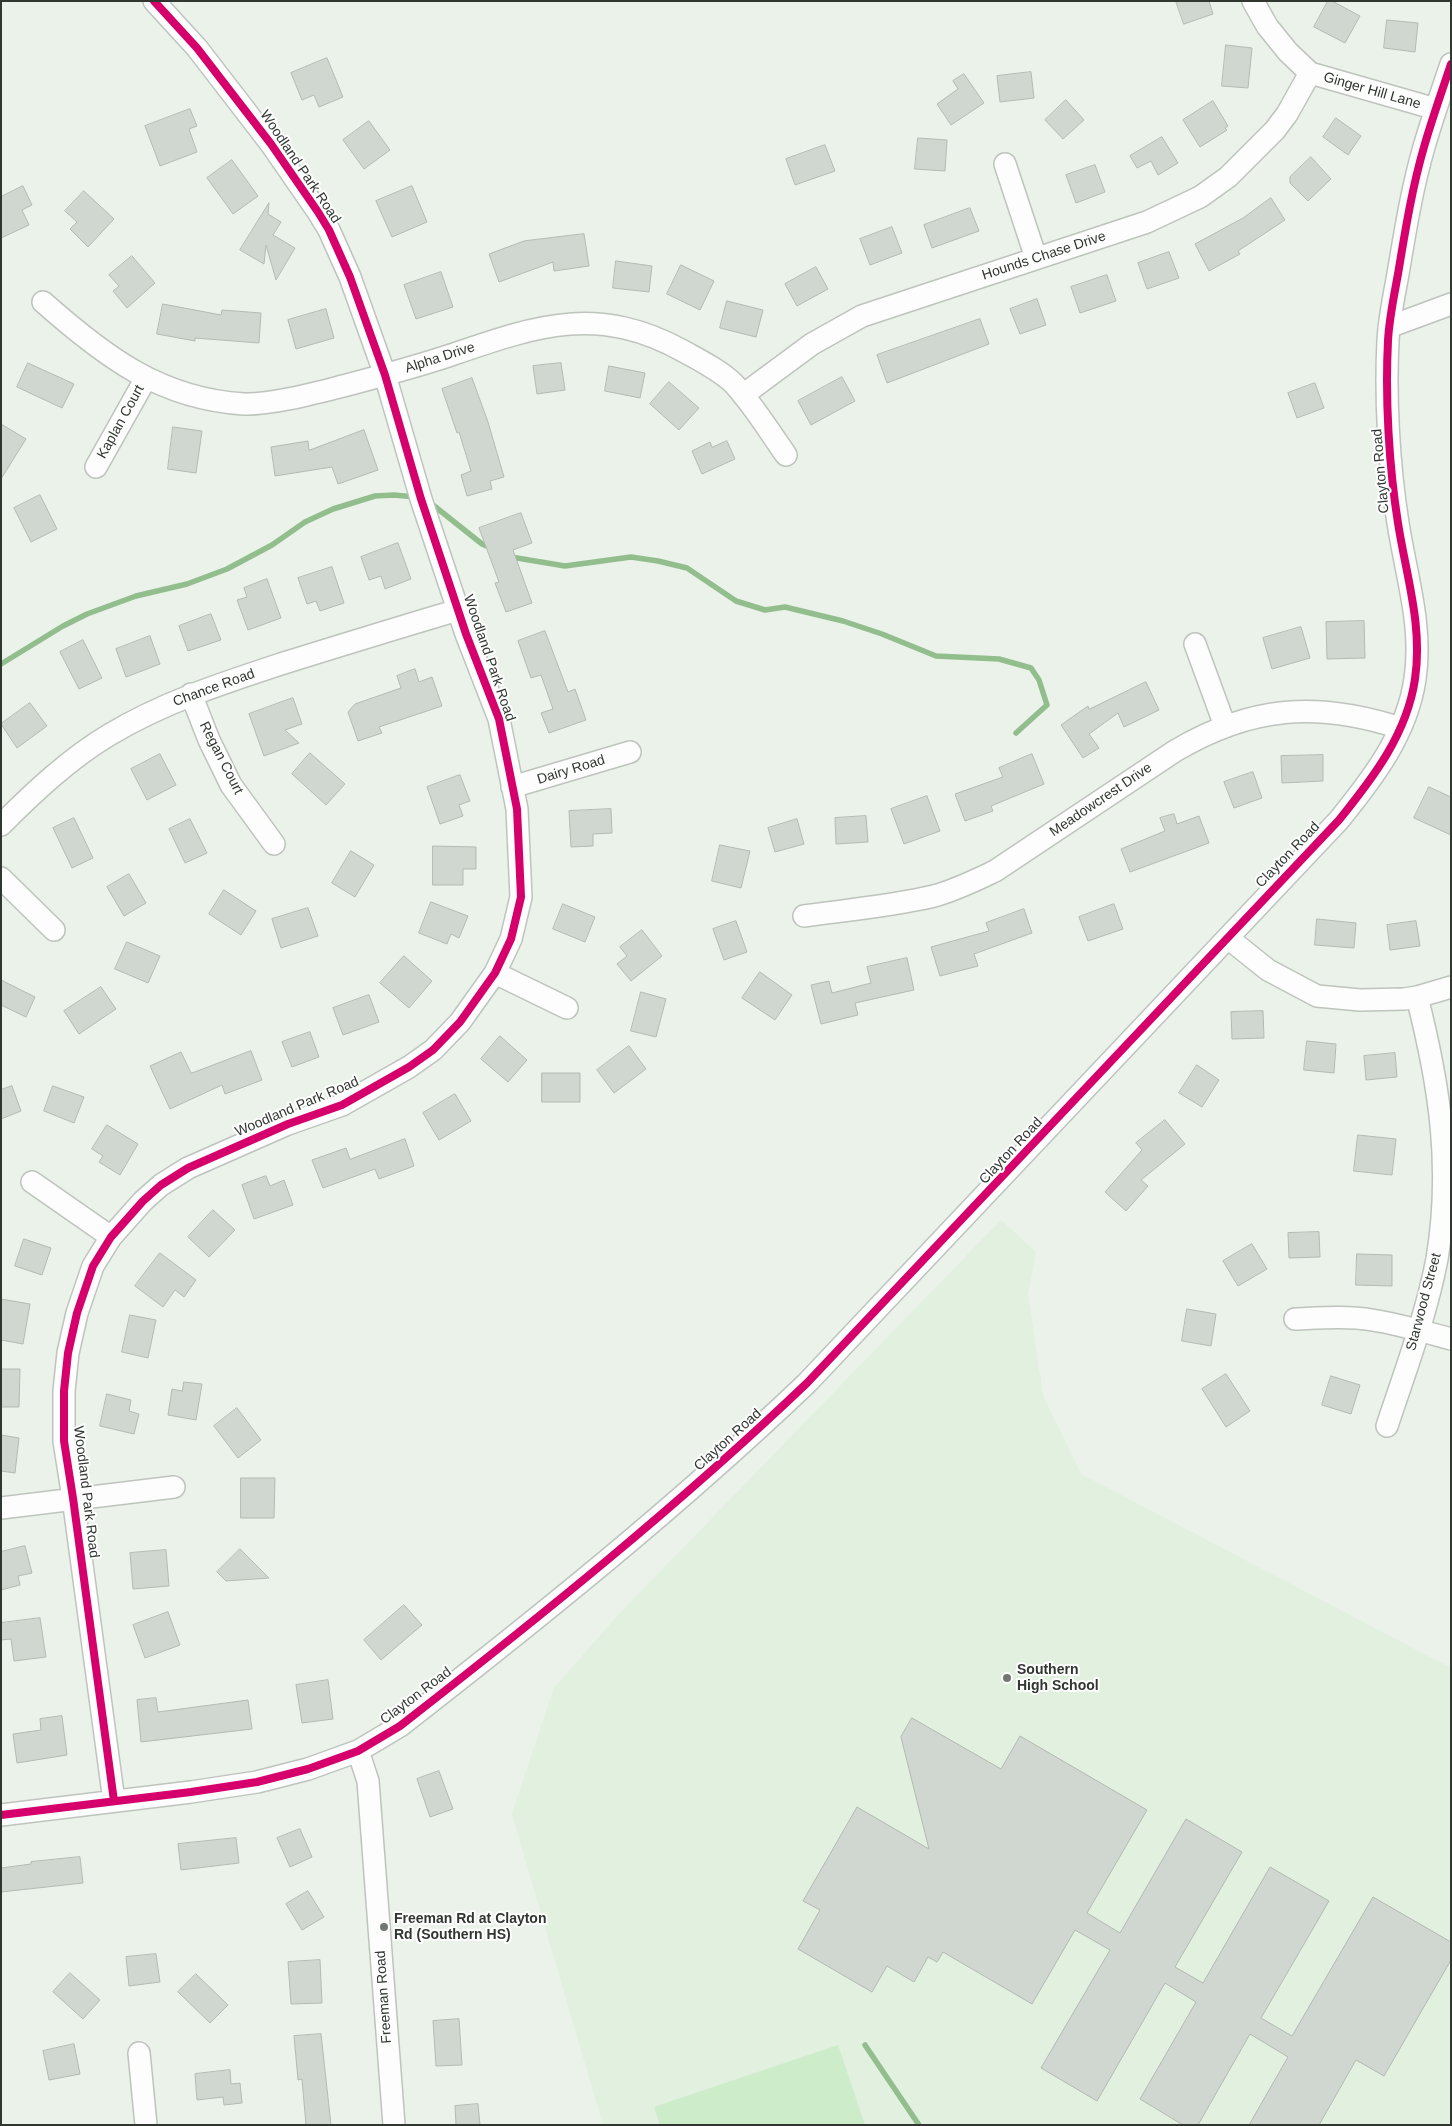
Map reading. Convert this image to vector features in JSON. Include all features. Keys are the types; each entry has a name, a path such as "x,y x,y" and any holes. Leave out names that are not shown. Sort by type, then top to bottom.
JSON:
{"street":[{"name":"Woodland Park Road","path":"114,1801 74,1498 64,1441 64,1391 68,1353 77,1313 88,1279 101,1250 143,1201 162,1185 188,1168 288,1124 342,1105 409,1067 433,1050 449,1036 494,973 511,939 521,897 517,809 498,719 458,610 421,499 385,375 350,277 318,212 238,100 197,48 154,1"},
{"name":"Ginger Hill Lane","path":"1252,1 1267,26 1288,52 1310,73 1436,109"},
{"name":"Clayton Road","path":"1,1815 223,1788 257,1782 308,1769 358,1752 400,1726 660,1517 757,1431 846,1344 1339,820 1382,765 1400,728 1415,680 1419,641 1398,522 1392,472 1387,379 1389,327 1409,210 1424,147 1451,64"},
{"name":"Hounds Chase Drive","path":"743,395 812,344 862,316 1147,222 1200,197 1228,177 1275,130 1288,114 1310,73"},
{"path":"1005,164 1036,258"},
{"name":"Alpha Drive","path":"43,302 84,339 146,378 184,394 245,404 260,403 326,390 385,375 500,337 531,329 587,323 626,328 660,338 701,361 732,382 786,455"},
{"path":"1389,327 1451,304"},
{"name":"Kaplan Court","path":"96,467 146,378"},
{"name":"Chance Road","path":"1,824 25,801 89,748 129,723 191,694 458,610"},
{"path":"1195,644 1225,726"},
{"name":"Regan Court","path":"191,694 209,740 231,785 274,844"},
{"name":"Meadowcrest Drive","path":"804,916 908,901 936,895 967,885 995,871 1175,751 1225,726 1268,714 1303,711 1338,712 1370,718 1400,728"},
{"name":"Dairy Road","path":"512,787 630,752"},
{"path":"1,878 54,930"},
{"path":"1228,938 1268,970 1317,996 1380,1000 1417,997 1451,987"},
{"path":"494,973 567,1008"},
{"name":"Starwood Street","path":"1387,1426 1418,1330 1436,1260 1443,1213 1445,1169 1442,1119 1417,997"},
{"path":"32,1182 111,1237"},
{"path":"1295,1319 1336,1317 1371,1320 1451,1339"},
{"path":"1,1508 174,1487"},
{"name":"Freeman Road","path":"358,1752 368,1781 394,2125"},
{"path":"139,2053 146,2125"}],"shaded area":[{"name":"Southern High School","path":"1001,1220 1036,1252 1028,1294 1043,1396 1081,1474 1451,1668 1451,2125 603,2125 512,1814 554,1688 619,1614"}],"green space":[{"path":"838,2045 865,2125 660,2125 654,2107"}],"building":[{"path":"1176,1 1209,1 1213,14 1184,24"},
{"path":"1328,1 1332,1 1360,16 1345,43 1314,27"},
{"path":"1387,20 1418,23 1415,52 1384,48"},
{"path":"1226,45 1252,48 1248,88 1222,86"},
{"path":"327,58 343,97 319,107 314,95 302,100 291,73"},
{"path":"1031,72 1034,98 1000,102 997,76"},
{"path":"964,74 984,103 951,125 937,104 958,89 953,81"},
{"path":"1066,100 1084,120 1063,139 1045,120"},
{"path":"1213,101 1228,126 1225,128 1227,130 1200,147 1183,120"},
{"path":"190,109 197,126 189,129 197,152 160,166 145,126"},
{"path":"1336,118 1361,136 1348,155 1323,137"},
{"path":"369,121 390,150 364,169 343,140"},
{"path":"1162,137 1178,163 1158,175 1151,161 1137,168 1130,156"},
{"path":"918,138 947,140 945,171 915,169"},
{"path":"825,145 835,171 795,185 786,159"},
{"path":"1311,157 1331,179 1308,201 1290,183 1290,177"},
{"path":"232,160 258,196 233,214 207,178"},
{"path":"1095,165 1105,192 1076,203 1066,175"},
{"path":"23,186 32,205 22,210 29,225 1,238 1,197"},
{"path":"412,186 427,222 392,237 376,201"},
{"path":"84,191 114,219 88,247 70,229 77,222 65,211"},
{"path":"1271,198 1285,220 1238,251 1240,254 1209,271 1195,244 1243,218"},
{"path":"269,203 268,214 281,222 273,235 295,248 276,280 266,245 264,264 240,250"},
{"path":"970,208 979,231 932,248 924,225"},
{"path":"892,227 902,253 870,265 860,239"},
{"path":"584,234 589,266 554,271 553,262 499,282 489,254 524,241"},
{"path":"1169,252 1179,278 1147,289 1138,263"},
{"path":"132,256 155,283 127,308 113,291 119,286 109,275"},
{"path":"616,261 652,266 649,292 613,288"},
{"path":"681,265 714,281 700,310 667,294"},
{"path":"816,267 828,289 797,306 785,284"},
{"path":"441,272 453,307 416,319 404,285"},
{"path":"1107,275 1116,301 1080,313 1071,287"},
{"path":"1037,299 1046,325 1020,334 1010,309"},
{"path":"727,301 763,310 756,337 720,328"},
{"path":"163,304 221,315 222,310 261,313 259,343 195,338 195,341 157,334"},
{"path":"326,309 334,338 296,349 288,320"},
{"path":"980,319 989,344 887,383 877,355"},
{"path":"28,363 74,384 62,408 17,387"},
{"path":"561,363 565,390 537,394 533,366"},
{"path":"609,366 645,373 640,398 605,391"},
{"path":"842,377 855,401 811,425 798,401"},
{"path":"472,378 488,422 504,477 490,481 492,489 467,496 461,475 471,471 459,432 457,433 442,389"},
{"path":"669,382 699,408 679,430 650,404"},
{"path":"1315,383 1324,408 1297,418 1288,393"},
{"path":"1,424 26,439 1,479"},
{"path":"173,427 202,431 196,473 168,469"},
{"path":"364,430 378,470 338,484 332,467 275,476 271,447 308,441 309,450"},
{"path":"727,441 735,459 702,474 692,451 710,442 712,447"},
{"path":"40,495 57,529 31,542 14,508"},
{"path":"521,513 532,543 513,550 532,603 506,612 495,583 499,582 479,528"},
{"path":"398,543 411,579 385,589 381,576 369,580 361,557"},
{"path":"332,567 344,603 320,611 316,601 307,604 298,578"},
{"path":"267,579 281,618 248,630 237,600 247,597 244,588"},
{"path":"211,614 221,640 188,651 179,626"},
{"path":"1364,621 1365,658 1327,659 1326,622"},
{"path":"1301,627 1310,658 1272,669 1263,638"},
{"path":"545,631 568,692 575,689 586,720 549,733 541,713 553,709 541,675 531,678 518,641"},
{"path":"150,636 160,664 126,677 116,649"},
{"path":"83,640 102,678 79,689 60,652"},
{"path":"415,669 419,682 432,677 442,706 379,727 382,733 358,741 348,712 355,704 401,688 397,676"},
{"path":"1146,682 1159,710 1124,727 1118,713 1089,734 1099,748 1083,758 1061,725 1088,706 1089,709"},
{"path":"293,698 302,724 285,730 299,743 264,756 249,714"},
{"path":"30,703 47,726 17,748 1,724"},
{"path":"310,753 345,784 326,805 292,774"},
{"path":"160,754 176,785 147,800 131,769"},
{"path":"1032,754 1044,784 991,806 993,811 965,821 955,794 1003,777 999,768"},
{"path":"1323,755 1323,781 1282,783 1281,756"},
{"path":"1253,772 1262,798 1234,808 1224,782"},
{"path":"460,775 470,801 459,805 463,816 440,824 427,787"},
{"path":"1429,787 1451,797 1451,835 1414,818"},
{"path":"927,796 940,831 904,844 891,809"},
{"path":"611,809 612,833 593,834 593,846 571,847 569,811"},
{"path":"1174,814 1177,824 1199,816 1209,843 1130,872 1121,849 1165,831 1160,818"},
{"path":"866,816 868,842 836,844 835,818"},
{"path":"74,818 93,858 72,868 53,828"},
{"path":"190,819 207,853 185,863 169,829"},
{"path":"797,819 804,844 775,852 768,828"},
{"path":"720,845 750,851 741,888 712,881"},
{"path":"433,846 476,847 476,869 463,869 463,885 433,885"},
{"path":"351,851 374,865 355,897 332,883"},
{"path":"129,874 146,903 124,916 107,887"},
{"path":"224,890 256,911 241,935 209,914"},
{"path":"431,902 468,916 459,938 451,934 447,944 419,933"},
{"path":"563,904 595,917 585,942 553,929"},
{"path":"1114,904 1123,929 1088,941 1079,917"},
{"path":"308,908 318,936 281,948 272,919"},
{"path":"1024,909 1032,933 974,954 978,966 940,976 931,947 989,931 986,923"},
{"path":"1317,919 1356,923 1354,948 1315,945"},
{"path":"736,921 747,952 724,960 713,929"},
{"path":"1416,921 1420,946 1390,950 1387,925"},
{"path":"642,930 662,956 631,981 617,964 627,956 620,947"},
{"path":"127,942 160,956 148,983 115,969"},
{"path":"404,956 432,981 409,1008 380,983"},
{"path":"907,958 914,990 855,1003 858,1015 821,1024 811,985 829,981 832,993 871,983 867,967"},
{"path":"760,972 792,995 775,1020 742,998"},
{"path":"1,980 35,997 26,1017 1,1005"},
{"path":"101,987 116,1009 79,1034 64,1011"},
{"path":"641,992 666,999 656,1037 631,1031"},
{"path":"369,995 379,1022 343,1035 333,1008"},
{"path":"1263,1011 1264,1038 1232,1039 1231,1012"},
{"path":"310,1032 319,1057 292,1067 282,1042"},
{"path":"500,1036 527,1060 508,1082 481,1059"},
{"path":"1307,1041 1336,1044 1334,1073 1304,1070"},
{"path":"629,1046 646,1069 614,1093 597,1070"},
{"path":"251,1051 262,1080 225,1094 222,1085 170,1109 150,1066 181,1052 191,1073"},
{"path":"1395,1053 1397,1077 1366,1080 1364,1056"},
{"path":"1197,1065 1219,1080 1202,1107 1179,1093"},
{"path":"542,1073 580,1073 580,1102 542,1102"},
{"path":"12,1086 21,1111 1,1119 1,1090"},
{"path":"53,1086 84,1097 74,1123 44,1111"},
{"path":"455,1094 471,1121 439,1140 423,1113"},
{"path":"1165,1120 1185,1144 1141,1180 1148,1186 1126,1211 1105,1192 1142,1150 1136,1143"},
{"path":"107,1125 138,1144 120,1175 99,1162 103,1156 92,1149"},
{"path":"1358,1135 1396,1139 1392,1175 1354,1171"},
{"path":"405,1139 414,1166 379,1179 375,1169 323,1188 312,1160 346,1148 350,1159"},
{"path":"266,1176 270,1186 284,1180 293,1205 254,1219 242,1185"},
{"path":"213,1210 235,1230 209,1257 188,1237"},
{"path":"1319,1232 1320,1257 1289,1258 1288,1233"},
{"path":"24,1239 51,1248 42,1275 15,1266"},
{"path":"1252,1244 1267,1269 1238,1286 1223,1261"},
{"path":"160,1253 196,1280 184,1297 175,1290 163,1307 135,1286"},
{"path":"1357,1254 1392,1255 1392,1286 1356,1285"},
{"path":"1,1299 30,1304 23,1344 1,1340"},
{"path":"1187,1309 1216,1314 1211,1346 1182,1341"},
{"path":"130,1315 156,1320 148,1358 122,1352"},
{"path":"1,1369 20,1369 19,1407 1,1407"},
{"path":"1226,1374 1250,1411 1226,1427 1202,1389"},
{"path":"1331,1376 1360,1385 1351,1414 1322,1405"},
{"path":"184,1382 202,1384 196,1420 168,1415 172,1389 182,1391"},
{"path":"107,1394 131,1400 129,1411 139,1414 134,1434 100,1426"},
{"path":"237,1408 261,1440 238,1458 214,1426"},
{"path":"1,1435 19,1438 15,1473 1,1471"},
{"path":"241,1478 275,1478 274,1518 241,1518"},
{"path":"25,1546 32,1573 18,1576 20,1585 1,1590 1,1552"},
{"path":"240,1549 269,1578 226,1581 217,1572"},
{"path":"166,1550 169,1586 133,1589 130,1553"},
{"path":"404,1605 422,1625 381,1660 364,1640"},
{"path":"168,1612 180,1645 145,1658 133,1625"},
{"path":"40,1618 46,1657 14,1661 11,1639 1,1640 1,1623"},
{"path":"328,1680 333,1719 302,1723 296,1685"},
{"path":"156,1698 158,1712 248,1700 252,1729 141,1742 137,1700"},
{"path":"62,1716 67,1755 17,1763 13,1734 41,1730 40,1719"},
{"path":"912,1718 1001,1769 1020,1736 1147,1810 1087,1913 1120,1933 1186,1819 1242,1852 1175,1967 1203,1983 1270,1867 1329,1901 1261,2018 1292,2036 1373,1897 1451,1942 1451,1960 1384,2076 1356,2060 1319,2125 1249,2125 1288,2057 1250,2034 1198,2125 1183,2125 1140,2099 1196,2002 1165,1983 1097,2101 1041,2068 1110,1950 1075,1930 1032,2004 943,1952 937,1962 928,1957 914,1982 887,1966 872,1992 798,1949 820,1910 803,1901 857,1807 929,1849 901,1737"},
{"path":"439,1771 453,1809 430,1817 417,1779"},
{"path":"300,1829 312,1857 290,1867 277,1838"},
{"path":"236,1838 239,1863 181,1870 178,1844"},
{"path":"80,1857 83,1883 1,1892 1,1868 31,1864 31,1862"},
{"path":"308,1891 324,1917 302,1930 286,1904"},
{"path":"156,1954 160,1982 129,1986 126,1957"},
{"path":"320,1960 322,2003 291,2004 288,1962"},
{"path":"70,1973 100,2000 83,2019 53,1992"},
{"path":"196,1974 228,2005 210,2023 178,1992"},
{"path":"459,2019 462,2065 436,2066 433,2021"},
{"path":"321,2034 331,2125 306,2125 302,2079 298,2080 294,2036"},
{"path":"74,2044 80,2074 49,2080 43,2051"},
{"path":"230,2070 231,2084 240,2083 242,2103 224,2105 223,2097 197,2100 195,2074"},
{"path":"478,2104 480,2125 456,2125 455,2106"}],"waterway":[{"path":"1,664 63,626 87,614 136,596 187,584 227,569 272,545 305,522 333,509 375,496 415,497"},
{"path":"428,503 482,544 491,548"},
{"path":"511,557 565,566 631,557 658,561 687,568 736,601 765,610 785,607 843,621 882,634 936,656 999,659 1031,668 1039,680 1047,705 1016,733"},
{"path":"865,2045 919,2125"}],"cycle path":[{"path":"114,1801 64,1441 64,1391 68,1353 77,1313 93,1266 111,1237 143,1201 161,1185 188,1168 288,1124 342,1105 409,1067 433,1050 460,1022 495,973 511,939 521,897 517,809 499,719 466,634 421,499 385,375 350,277 329,230 271,144 197,48 154,1"},
{"path":"1,1815 257,1782 308,1769 358,1751 400,1726 608,1560 709,1473 807,1383 1339,820 1387,754 1405,718 1415,679 1417,659 1415,620 1398,523 1390,456 1387,409 1388,341 1389,324 1416,178 1427,137 1451,64"}],"place":[{"name":"Southern High School","path":"1007,1678"},
{"name":"Freeman Rd at Clayton Rd (Southern HS)","path":"384,1927"}]}
